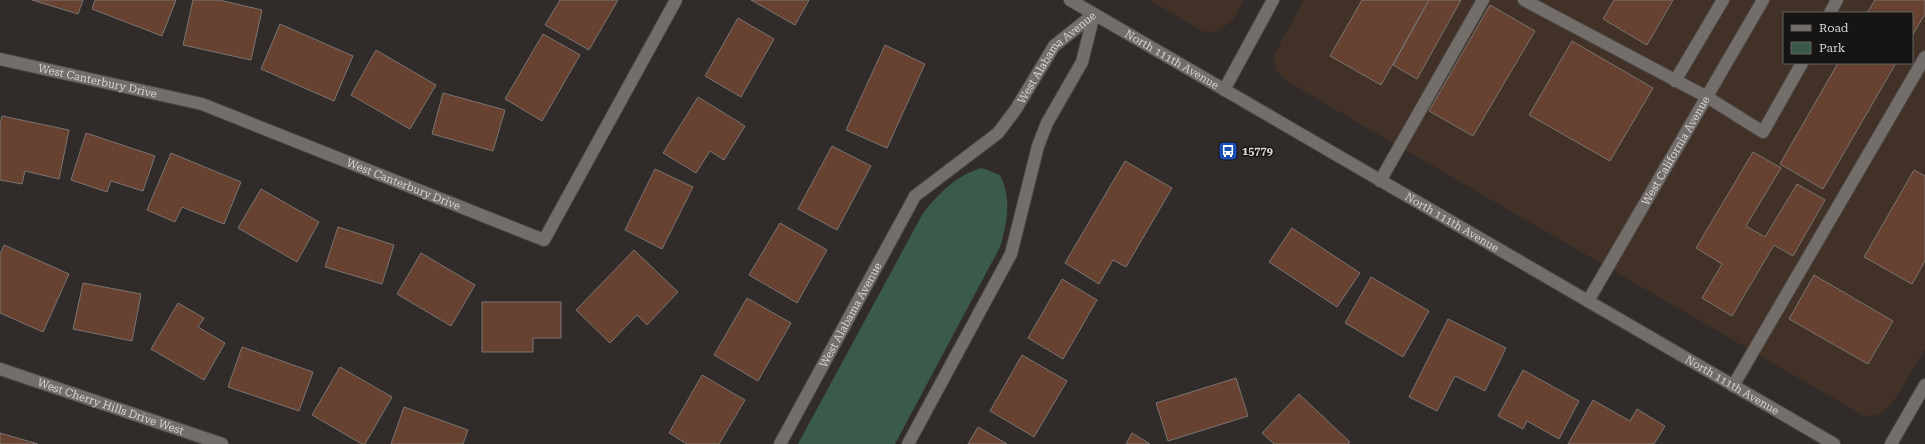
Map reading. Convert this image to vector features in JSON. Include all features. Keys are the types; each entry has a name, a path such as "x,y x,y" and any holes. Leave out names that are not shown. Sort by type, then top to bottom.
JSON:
{"street":[{"name":"West Canterbury Drive","path":"0,59 202,104 544,240 676,0"},
{"name":"North 111th Avenue","path":"1070,0 1834,444"},
{"path":"1224,90 1273,0"},
{"path":"1380,180 1483,0"},
{"path":"1524,0 1707,97 1763,132 1801,64"},
{"path":"1675,81 1723,0"},
{"name":"West California Avenue","path":"1588,301 1764,0"},
{"path":"1831,12 1838,0"},
{"name":"West Alabama Avenue","path":"780,444 915,196 998,133 1016,109 1054,46 1094,14"},
{"name":"West Alabama Avenue","path":"908,444 1011,254 1038,146 1047,123 1082,62 1094,14"},
{"path":"1733,386 1925,57"},
{"name":"West Cherry Hills Drive West","path":"0,368 222,444"},
{"path":"1891,444 1925,385"}],"shaded area":[{"path":"1149,0 1244,0 1234,19 1219,31 1204,32"},
{"path":"1304,0 1925,0 1925,349 1892,404 1878,415 1864,416 1288,82 1276,70 1273,57"}],"green space":[{"path":"982,168 1000,175 1004,184 1007,211 1005,229 1000,247 895,444 798,444 922,215 948,186 964,175"}],"building":[{"path":"32,0 83,0 78,14"},
{"path":"95,0 176,0 162,36 92,9"},
{"path":"193,0 219,0 262,10 251,60 183,45"},
{"path":"560,0 618,0 589,50 545,25"},
{"path":"751,0 809,0 795,25"},
{"path":"1362,0 1429,0 1381,85 1330,56"},
{"path":"1429,0 1461,0 1417,79 1393,65"},
{"path":"1614,0 1673,0 1647,45 1603,19"},
{"path":"1875,0 1925,0 1925,14 1913,34 1913,12 1868,12"},
{"path":"1490,5 1535,31 1473,136 1429,111"},
{"path":"738,18 774,39 741,97 705,76"},
{"path":"280,24 353,56 334,101 261,69"},
{"path":"543,34 580,55 542,121 505,99"},
{"path":"1572,41 1653,88 1610,161 1529,115"},
{"path":"885,45 925,64 887,148 846,130"},
{"path":"376,50 436,85 410,129 351,95"},
{"path":"1837,64 1895,64 1823,189 1780,164"},
{"path":"443,93 505,110 493,151 432,134"},
{"path":"698,97 745,126 724,160 710,151 696,173 663,153"},
{"path":"2,116 69,130 59,179 25,171 22,184 0,180 0,125"},
{"path":"86,133 155,156 143,191 111,181 107,192 71,180"},
{"path":"832,146 871,166 837,230 798,209"},
{"path":"1753,152 1781,168 1746,226 1765,237 1797,184 1825,200 1793,256 1774,245 1732,316 1702,298 1722,264 1696,248"},
{"path":"171,153 241,182 224,224 182,207 175,222 147,210"},
{"path":"1125,161 1172,188 1126,267 1113,260 1099,284 1065,263"},
{"path":"655,169 693,187 662,249 625,230"},
{"path":"1914,170 1925,176 1925,261 1912,284 1864,257"},
{"path":"261,189 319,222 297,262 238,228"},
{"path":"780,223 827,250 797,303 749,275"},
{"path":"338,227 394,245 382,284 325,267"},
{"path":"1292,228 1360,273 1337,307 1269,262"},
{"path":"4,245 69,274 43,332 0,313 0,254"},
{"path":"634,250 678,292 647,325 637,315 610,343 576,310"},
{"path":"421,253 475,285 451,326 397,294"},
{"path":"1814,275 1893,321 1868,364 1789,319"},
{"path":"1371,277 1429,311 1403,357 1345,323"},
{"path":"1062,279 1097,300 1063,359 1028,338"},
{"path":"83,283 141,294 132,341 73,329"},
{"path":"747,298 791,323 758,381 714,355"},
{"path":"482,302 561,302 561,338 533,338 533,352 482,352"},
{"path":"178,303 204,318 198,327 225,343 204,380 151,349"},
{"path":"1448,319 1506,348 1485,391 1455,376 1437,411 1409,397"},
{"path":"242,347 313,372 299,411 228,387"},
{"path":"1022,355 1067,381 1034,437 990,411"},
{"path":"340,367 392,397 365,444 362,444 312,415"},
{"path":"1523,370 1579,401 1559,439 1527,421 1523,429 1498,416"},
{"path":"702,375 745,400 719,444 687,444 669,433"},
{"path":"1236,378 1248,416 1168,441 1156,403"},
{"path":"1299,394 1350,442 1348,444 1274,444 1262,433"},
{"path":"1593,400 1630,421 1637,409 1665,426 1654,444 1568,444"},
{"path":"404,407 468,430 463,444 391,444"},
{"path":"978,427 1007,444 968,444"},
{"path":"0,433 38,444 0,444"},
{"path":"1132,433 1150,444 1126,444"}],"place":[{"name":"15779","path":"1228,151"}]}
